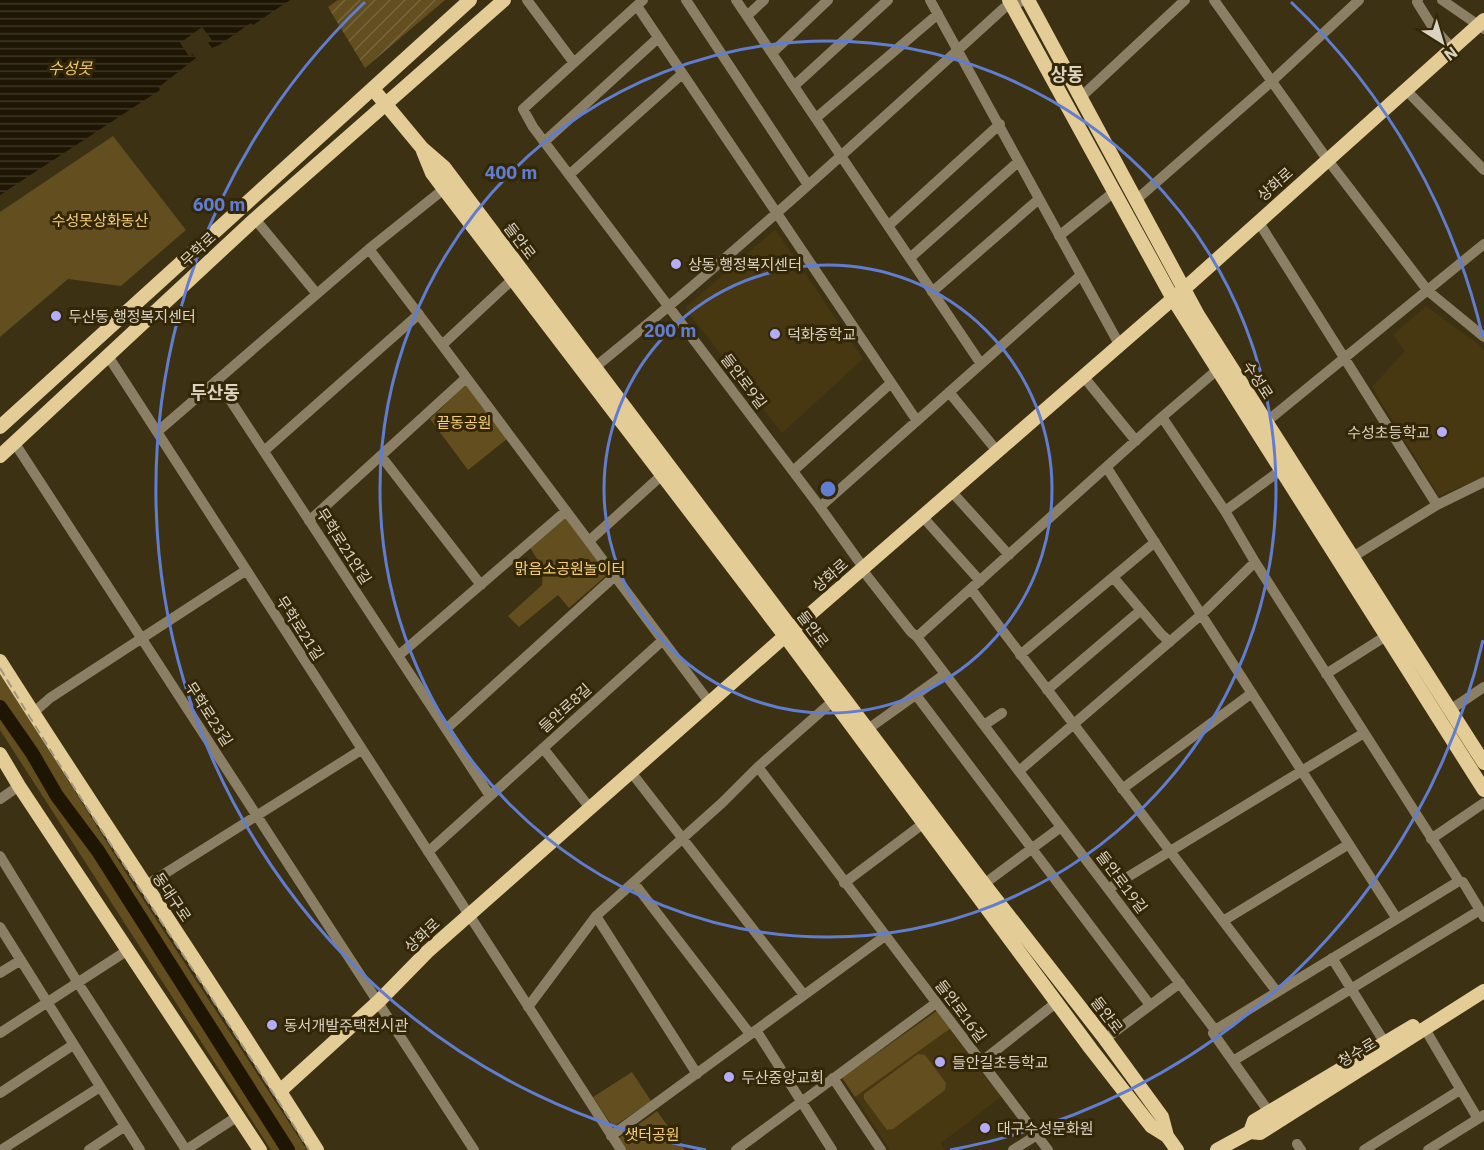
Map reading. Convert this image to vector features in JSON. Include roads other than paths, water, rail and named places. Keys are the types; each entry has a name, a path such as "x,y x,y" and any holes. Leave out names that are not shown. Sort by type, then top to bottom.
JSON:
{"main road":[{"name":"무학로","path":"0,427 470,0"},
{"name":"무학로","path":"0,456 255,219 504,0"},
{"name":"수성로","path":"1018,1 1081,97 1198,315 1266,422 1347,561 1386,636 1484,790"},
{"name":"수성로","path":"1018,1 1114,192 1173,299 1281,470 1347,561 1484,763"},
{"name":"상화로","path":"280,1091 379,1001 426,952 863,567 1173,299 1327,159 1482,24"},
{"name":"들안로","path":"373,89 422,148 444,166 789,632 833,701 1057,1002 1151,1126 1167,1136"},
{"name":"들안로","path":"422,148 432,173 662,475 868,729 984,884 1105,1039 1162,1117 1167,1136 1177,1150"},
{"name":"동대구로","path":"0,661 317,1150"},
{"path":"0,754 260,1150"},
{"name":"청수로","path":"1250,1132 1254,1122 1269,1112 1385,1043 1483,992"},
{"name":"청수로","path":"1217,1150 1250,1132 1260,1133 1483,992"}],"street":[{"path":"527,0 574,63 640,3 658,38 917,421"},
{"path":"686,0 808,185"},
{"path":"736,0 981,364"},
{"path":"747,16 764,0"},
{"path":"772,53 828,0"},
{"path":"794,86 888,0"},
{"path":"930,0 1119,344"},
{"path":"1081,97 1185,0"},
{"path":"1214,0 1327,159 1428,291 1484,337"},
{"path":"1136,200 1272,81 1359,0"},
{"path":"1418,0 1432,26 1452,48"},
{"name":"상화로","path":"1442,0 1482,24"},
{"path":"594,368 669,307 808,185 1004,8 1018,1"},
{"path":"816,118 938,14"},
{"path":"544,142 658,38"},
{"name":"들안로9길","path":"574,63 523,109 544,142 820,507"},
{"path":"569,175 682,74"},
{"path":"1406,89 1482,166"},
{"path":"888,226 1000,124"},
{"path":"910,258 1018,162"},
{"path":"157,432 369,249 444,189"},
{"path":"1059,236 1114,192"},
{"path":"932,292 1039,200"},
{"path":"255,219 317,294"},
{"path":"1258,221 1437,505"},
{"path":"1266,422 1484,244"},
{"path":"369,249 710,702"},
{"path":"820,507 1081,275"},
{"path":"442,345 513,279"},
{"path":"264,451 418,314"},
{"name":"무학로21길","path":"108,356 621,1150"},
{"name":"수성로","path":"917,637 1217,370"},
{"path":"1083,376 1136,441"},
{"path":"309,521 466,378"},
{"name":"무학로21안길","path":"217,380 490,796"},
{"path":"793,471 891,384"},
{"path":"949,392 997,451"},
{"path":"1162,417 1225,511 1458,881 1463,882 1482,914 1351,988 1233,1061"},
{"name":"무학로23길","path":"15,442 474,1150"},
{"path":"381,456 481,585"},
{"path":"1107,468 1397,919"},
{"path":"1225,511 1281,470"},
{"path":"588,541 662,475"},
{"path":"1347,561 1437,505 1484,482"},
{"path":"951,491 1009,555"},
{"name":"상화로","path":"820,507 863,567 864,572 945,674"},
{"path":"398,656 566,511"},
{"path":"922,516 980,581"},
{"path":"1020,655 1155,542"},
{"path":"1019,771 1202,615 1255,562"},
{"path":"33,713 50,698 245,571"},
{"path":"446,729 615,576"},
{"path":"1113,577 1170,642"},
{"path":"971,589 1277,992"},
{"path":"1047,690 1141,610"},
{"path":"1326,674 1386,636"},
{"name":"들안로8길","path":"428,852 663,640"},
{"path":"868,729 945,674"},
{"name":"들안로19길","path":"945,674 1215,1030"},
{"path":"1450,710 1484,687"},
{"path":"1122,789 1252,693"},
{"path":"916,695 1150,1005"},
{"path":"528,1007 596,916 833,701"},
{"path":"984,725 1002,713"},
{"path":"1108,889 1364,733"},
{"path":"543,748 590,808"},
{"path":"145,886 361,750"},
{"name":"들안로16길","path":"758,767 1037,1136"},
{"path":"631,772 804,996"},
{"path":"0,799 19,786"},
{"path":"1431,838 1484,803"},
{"path":"844,883 924,823"},
{"path":"984,884 1061,827"},
{"path":"1223,921 1349,844"},
{"path":"0,856 78,983 186,1150 238,1116"},
{"path":"1269,1112 1214,1033 1215,1030 1458,881"},
{"path":"634,883 753,1032 832,1150"},
{"path":"596,916 697,1074"},
{"path":"0,927 140,1150"},
{"path":"612,1136 885,936"},
{"path":"0,1033 128,950"},
{"path":"1332,958 1385,1043"},
{"path":"0,973 21,960"},
{"path":"1105,1039 1180,983"},
{"path":"981,1062 1057,1002"},
{"path":"736,1150 936,1003"},
{"path":"1425,1029 1460,1090 1481,1117 1428,1150"},
{"path":"0,1093 73,1045"},
{"path":"833,1078 881,1150"},
{"path":"1,1150 100,1087"},
{"path":"1364,1150 1460,1090"},
{"path":"89,1150 125,1126"},
{"path":"1013,1150 1037,1136 1048,1150"}],"water":[{"name":"수성못","path":"0,0 290,0 253,25 251,23 212,48 208,43 212,40 202,27 180,43 189,56 193,54 196,58 159,87 160,90 0,195"}],"waterway":[{"path":"0,707 32,753 57,796 98,851 288,1150"}],"railway":[{"path":"0,668 75,790 309,1150"}],"place":[{"name":"상동 행정복지센터","path":"676,264"},
{"name":"두산동 행정복지센터","path":"56,316"},
{"name":"덕화중학교","path":"775,334"},
{"name":"수성초등학교","path":"1442,432"},
{"name":"동서개발주택전시관","path":"272,1025"},
{"name":"들안길초등학교","path":"940,1062"},
{"name":"두산중앙교회","path":"729,1077"},
{"name":"대구수성문화원","path":"985,1128"}],"district":[{"name":"상동","path":"1067,74"},
{"name":"두산동","path":"215,392"}],"park label":[{"name":"수성못상화동산","path":"100,220"},
{"name":"끝동공원","path":"464,422"},
{"name":"맑음소공원놀이터","path":"570,568"},
{"name":"샛터공원","path":"652,1134"}]}
